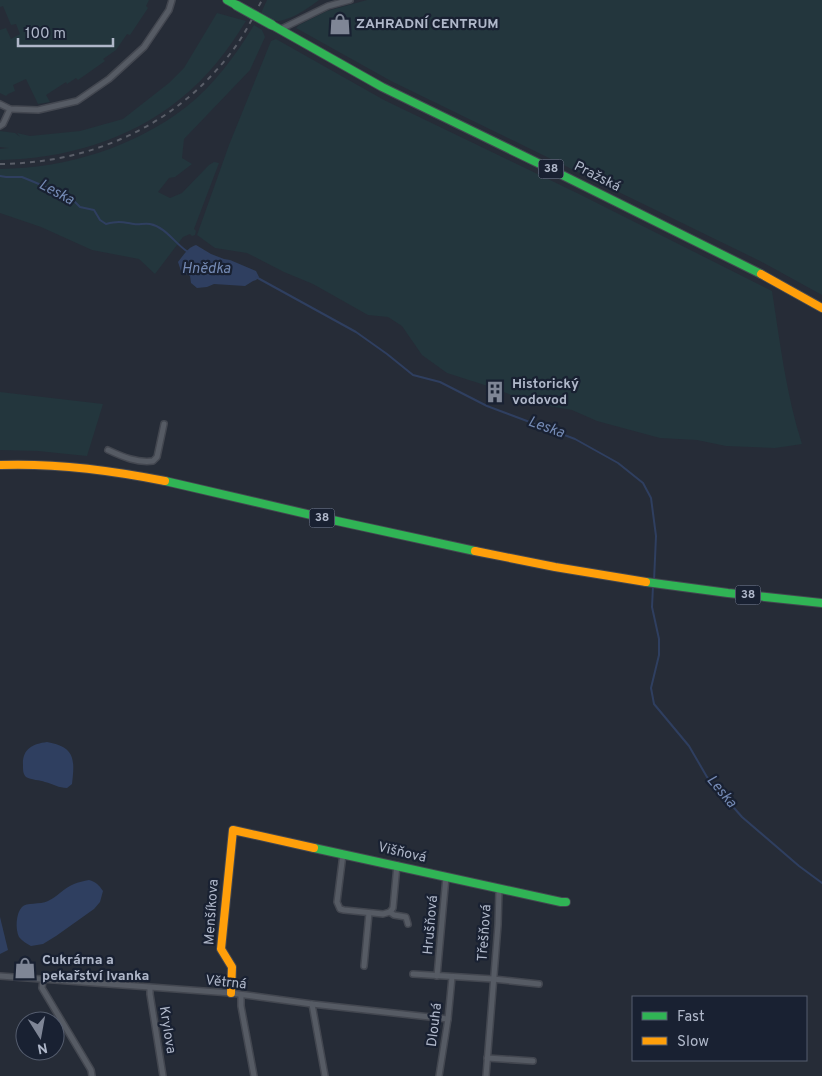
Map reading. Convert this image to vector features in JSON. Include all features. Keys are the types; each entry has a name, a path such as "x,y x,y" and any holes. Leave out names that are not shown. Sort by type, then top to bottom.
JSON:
{"main road":[{"name":"38","path":"226,0 276,27"},
{"name":"Pražská","path":"276,27 382,87 778,283 822,308"},
{"name":"38","path":"0,465 72,466 128,474 193,487 360,527 553,567 673,586 822,603"},
{"name":"Višňová","path":"233,830 566,902"},
{"name":"Menšíkova","path":"231,994 232,967 221,949 233,830"}],"street":[{"path":"0,104 10,109 38,110 77,101 109,80 144,47 169,10 172,0"},
{"path":"276,27 328,6 350,0"},
{"path":"0,126 3,124 10,109"},
{"path":"108,450 132,459 153,461 157,457 164,424"},
{"path":"343,854 337,902 340,909 344,910 369,914 390,912 393,908 397,865"},
{"name":"Hrušňová","path":"437,976 446,877"},
{"name":"Třešňová","path":"486,1076 499,889"},
{"path":"390,912 406,918 408,924"},
{"path":"364,966 369,914"},
{"name":"Hrušňová","path":"413,974 493,979"},
{"name":"Větrná","path":"0,976 231,994 448,1019"},
{"name":"Dlouhá","path":"440,1076 452,976"},
{"path":"43,978 42,988 92,1076"},
{"name":"Třešňová","path":"493,979 539,984"},
{"name":"Krylova","path":"150,988 163,1076"},
{"path":"241,995 241,1006 254,1076"},
{"path":"312,1004 325,1076"},
{"path":"487,1058 533,1060"}],"shaded area":[{"path":"0,0 149,0 146,6 148,8 130,35 127,34 116,50 103,59 105,61 78,80 76,78 67,84 66,82 46,95 50,102 38,104 26,79 13,85 15,91 6,96 0,93 0,30 6,28 11,39 20,34 16,24 11,25 3,6 0,7"},
{"path":"267,0 319,0 292,17 275,21 261,13"},
{"path":"367,0 822,0 822,295 760,261 391,81 296,28 327,11"},
{"path":"217,13 246,21 208,73 190,91 161,113 140,126 118,136 72,151 24,159 0,160 0,149 9,148 0,147 0,131 15,133 20,137 17,133 30,136 80,131 123,119 169,83 184,68"},
{"path":"254,25 262,30 265,37 250,70 184,139 182,158 192,164 175,177 169,178 158,192 170,198 182,193 209,165 214,162 219,163 194,229 196,231 195,235 192,236 190,234 183,237 155,274 139,259 92,250 41,227 0,213 0,169 25,168 74,160 98,153 144,134 186,107 206,89 232,58"},
{"path":"276,39 384,100 579,194 772,291 788,387 802,444 775,448 726,446 697,440 660,438 597,421 572,410 531,403 494,388 447,373 422,355 402,326 388,317 368,315 313,284 247,253 215,248 197,235 229,145 271,41"},
{"path":"0,392 103,404 87,456 38,451 0,450"}],"water":[{"name":"Hnědka","path":"196,245 211,254 256,271 259,277 245,286 214,284 197,288 191,283 190,276 181,271 178,262 188,250"},
{"path":"47,742 63,747 71,756 73,761 72,784 67,788 30,779 24,775 23,760 26,751 37,744"},
{"path":"89,880 97,884 103,891 100,902 94,909 43,944 31,946 19,937 17,930 18,913 24,905 48,901 70,886"},
{"path":"0,917 8,950 0,954"}],"waterway":[{"name":"Leska","path":"0,176 22,177 51,189 62,199 72,199 80,207 94,210 100,220 106,224 120,222 156,226 166,232 188,252"},
{"name":"Leska","path":"256,277 356,332 413,375 440,382 487,406 575,439 618,463 643,483 651,498 656,536 654,581"},
{"name":"Leska","path":"653,586 652,607 659,639 659,655 651,688 654,704 689,746 707,777 742,817 799,866 822,883"}],"railway":[{"path":"0,164 34,162 68,156 100,147 130,135 159,119 186,99 211,76 233,50 262,0"}],"traffic: fast":[{"path":"227,0 236,5"},
{"path":"236,5 272,25"},
{"path":"272,25 382,87 761,274"},
{"path":"165,481 475,551"},
{"path":"646,582 822,603"},
{"path":"314,848 566,902"}],"traffic: slow":[{"path":"761,274 822,308"},
{"path":"0,465 42,465 83,468 165,481"},
{"path":"475,551 646,582"},
{"path":"231,993 232,967 221,949 233,830 314,848"}],"place":[{"name":"ZAHRADNÍ CENTRUM","path":"340,24"},
{"name":"Historický vodovod","path":"495,392"},
{"name":"Cukrárna a pekařství Ivanka","path":"25,968"}]}
